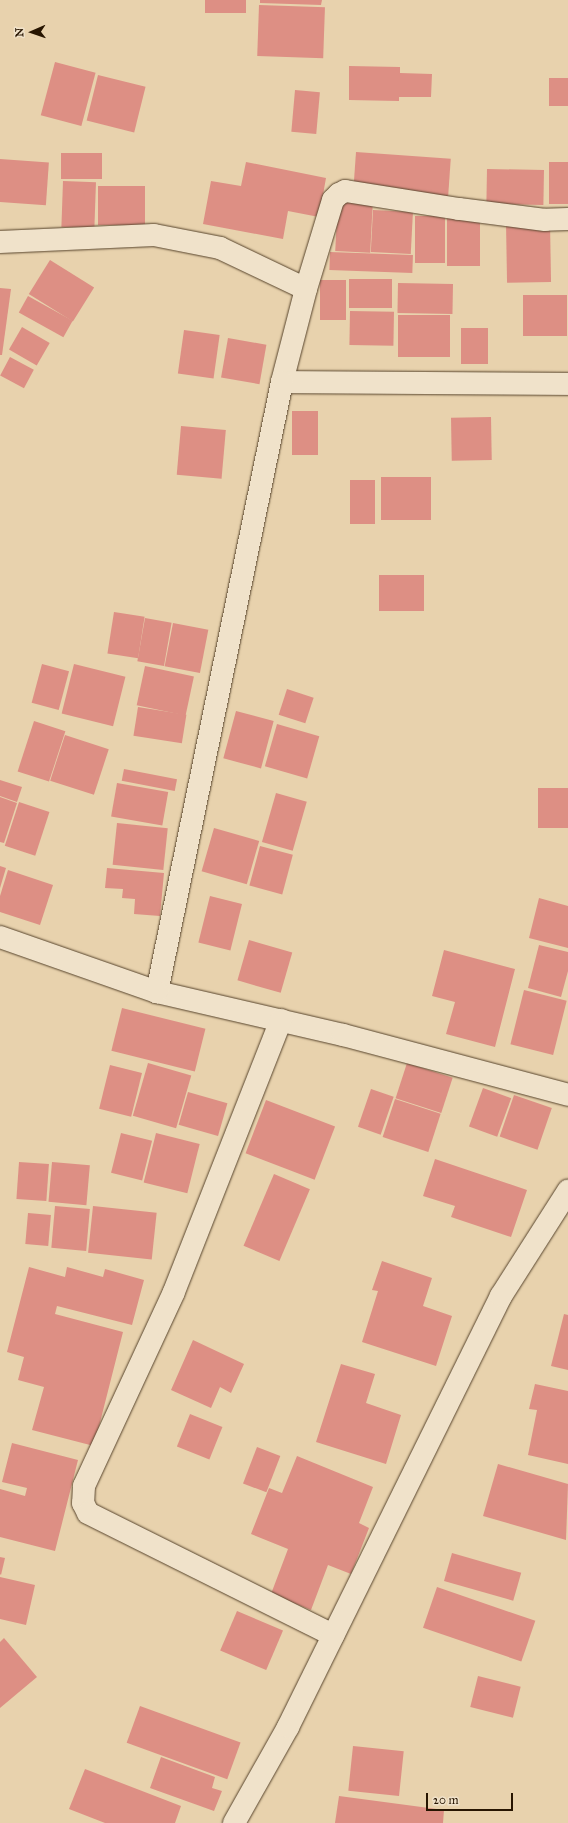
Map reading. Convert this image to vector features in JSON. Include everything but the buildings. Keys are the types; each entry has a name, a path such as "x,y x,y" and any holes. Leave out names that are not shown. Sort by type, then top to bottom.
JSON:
{"street":[{"path":"157,992 282,382 306,289 333,200 345,191 459,209 546,220 568,219"},
{"path":"0,242 154,235 220,248 306,289"},
{"path":"282,382 568,384"},
{"path":"0,937 157,992 281,1020 568,1095"},
{"path":"281,1020 174,1292 84,1486 83,1503 88,1513 333,1635"},
{"path":"234,1823 288,1726 501,1296 568,1191"}]}
